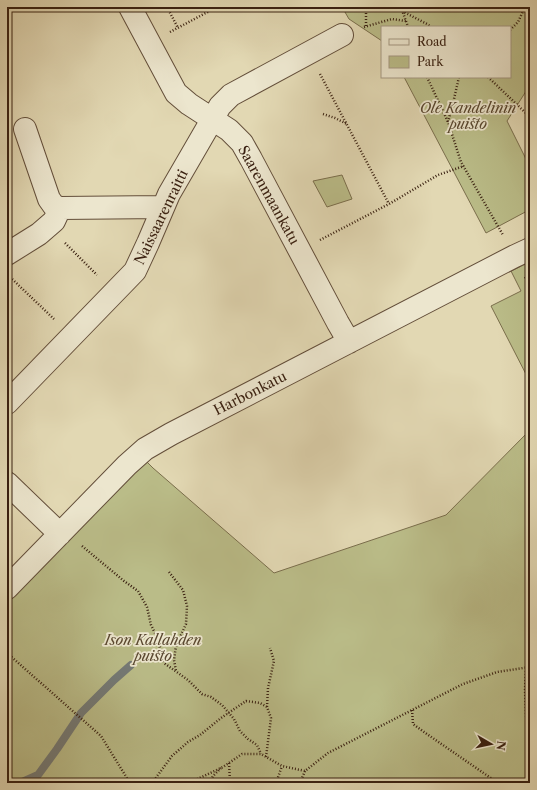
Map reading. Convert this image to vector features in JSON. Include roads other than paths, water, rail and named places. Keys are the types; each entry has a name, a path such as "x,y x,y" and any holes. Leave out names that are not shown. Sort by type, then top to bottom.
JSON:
{"street":[{"name":"Saarenmaankatu","path":"130,7 176,93 189,104 229,130 242,143 349,342"},
{"name":"Naissaarenraitti","path":"7,402 135,272 169,194 220,106 231,95 342,35"},
{"path":"25,129 49,199 54,206 60,208 163,207"},
{"path":"7,254 40,234 54,221 60,208"},
{"name":"Harbonkatu","path":"7,588 127,466 145,450 170,434 530,249"},
{"path":"7,483 60,534"}],"waterway":[{"path":"20,783 38,775 81,713 131,665"}],"park label":[{"name":"Ole Kandelinin puisto","path":"468,116"},
{"name":"Ison Kallahden puisto","path":"153,648"}]}
